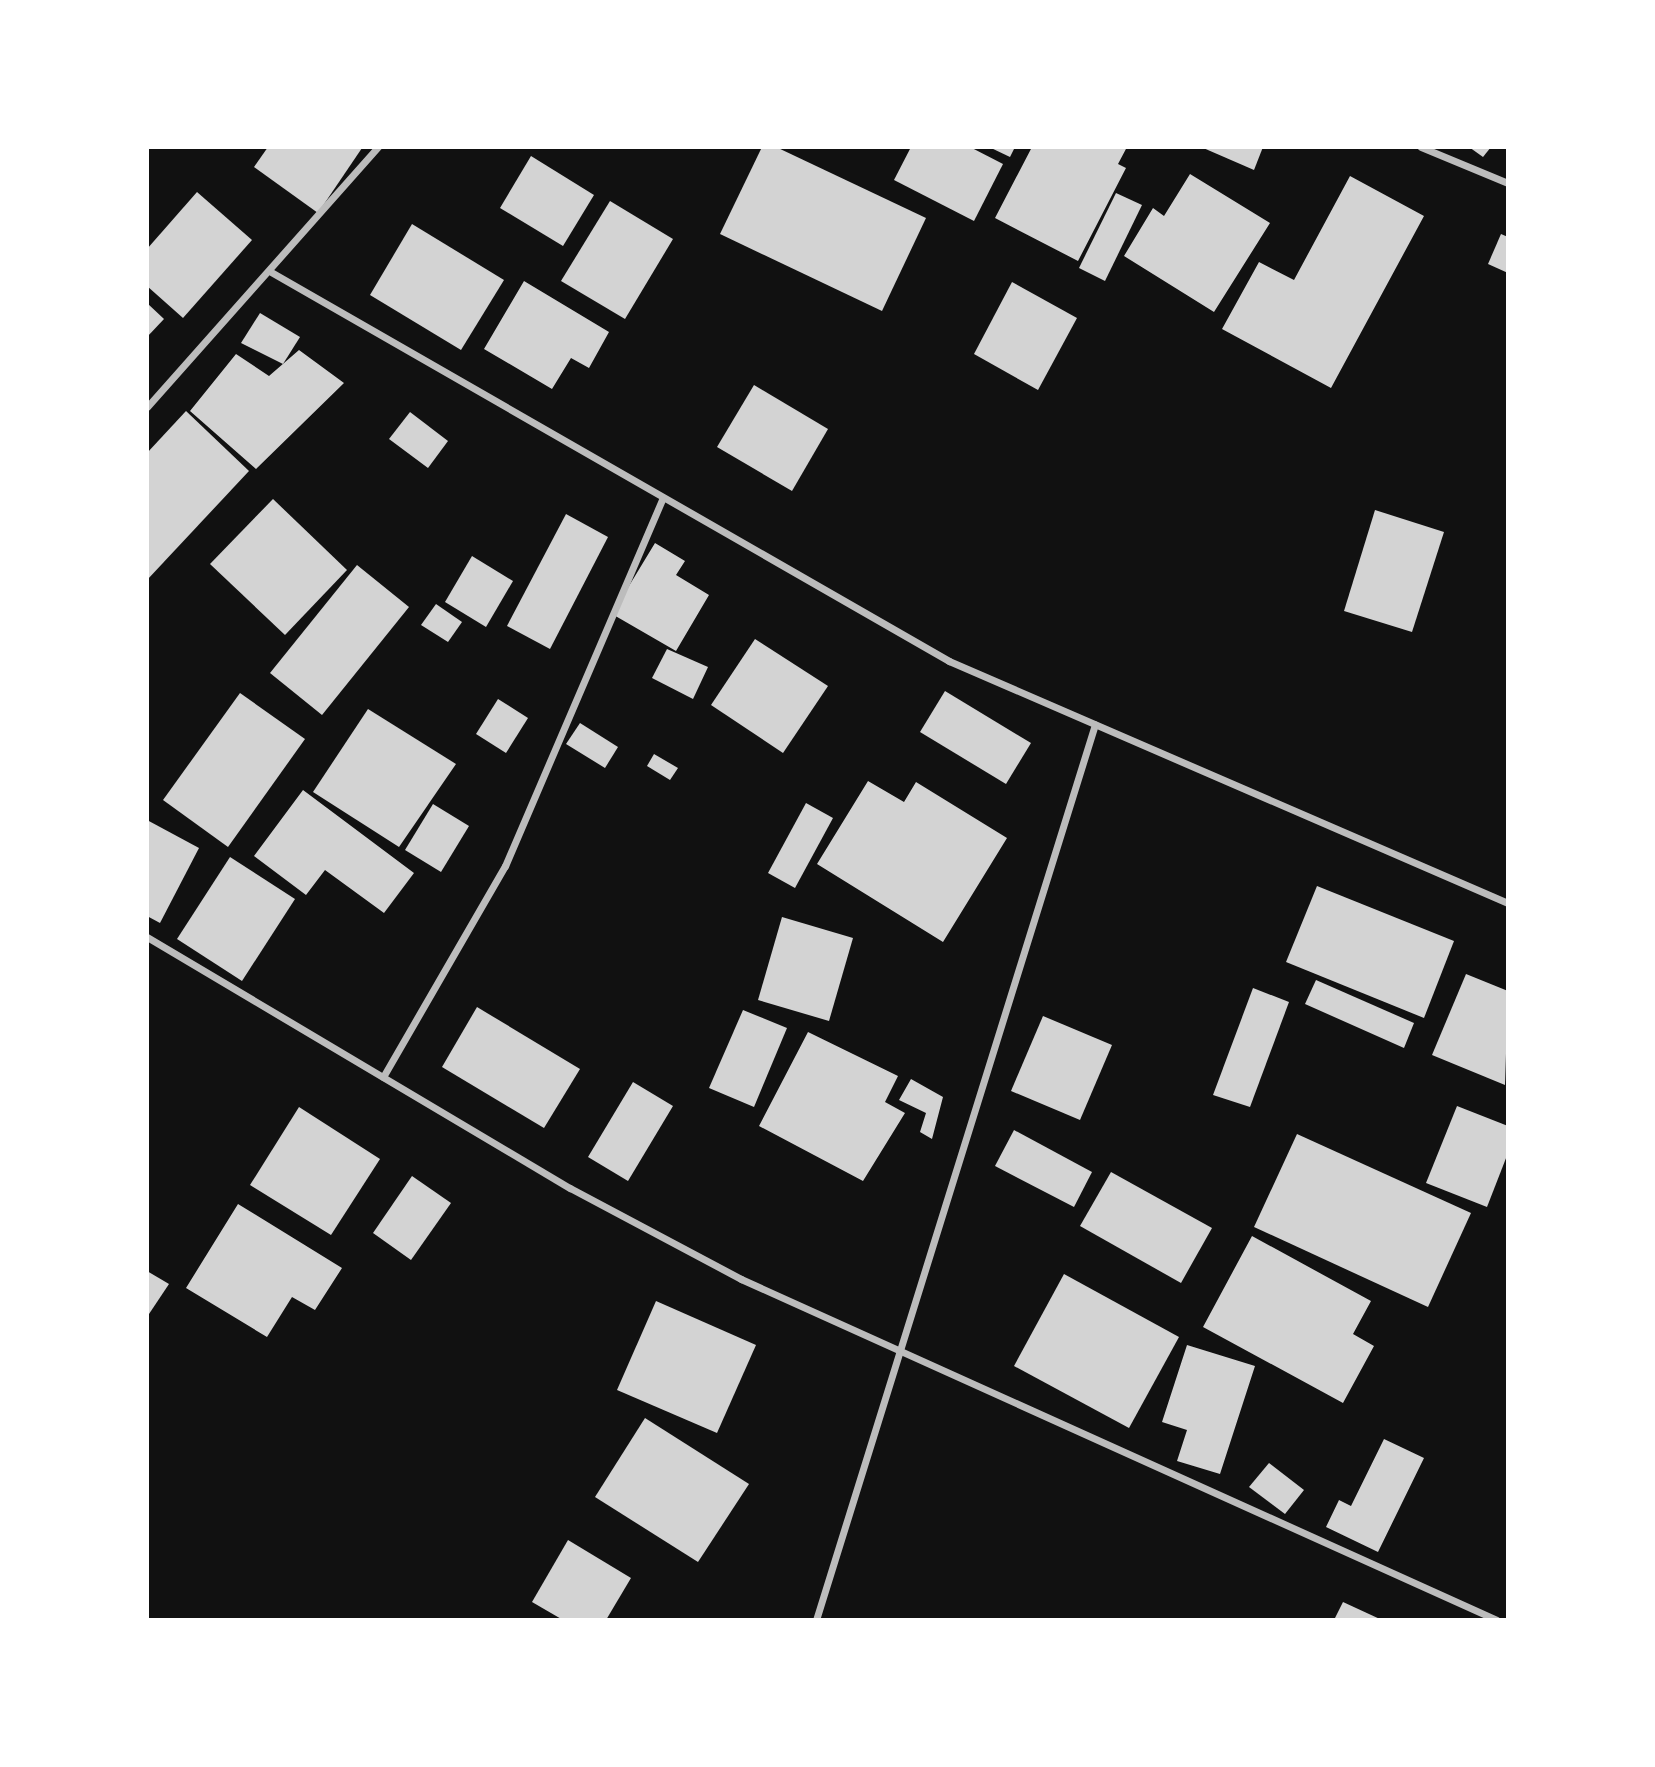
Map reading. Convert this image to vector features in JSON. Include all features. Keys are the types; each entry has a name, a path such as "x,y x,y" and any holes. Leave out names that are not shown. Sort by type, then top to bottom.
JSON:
{"street":[{"path":"147,407 271,272 378,147"},
{"path":"1421,147 1508,183"},
{"path":"271,272 949,660 1508,903"},
{"path":"383,1077 505,866 663,497"},
{"path":"816,1620 897,1348 1095,724"},
{"path":"147,937 570,1188 741,1279 1497,1620"}],"building":[{"path":"268,147 362,148 318,213 254,167"},
{"path":"762,147 776,147 926,218 882,311 720,234"},
{"path":"911,147 970,147 1003,164 974,221 894,180"},
{"path":"989,147 1015,147 1010,157"},
{"path":"1032,147 1127,147 1118,164 1126,168 1078,261 995,218"},
{"path":"1201,147 1263,147 1254,170"},
{"path":"1469,147 1491,147 1483,157"},
{"path":"531,156 594,195 563,246 500,208"},
{"path":"1190,174 1270,223 1214,312 1124,256 1153,208 1164,216"},
{"path":"1350,176 1424,216 1331,388 1222,329 1259,262 1294,280"},
{"path":"197,192 252,240 183,318 147,286 147,249"},
{"path":"1116,193 1142,205 1105,281 1079,268"},
{"path":"610,201 673,239 625,319 561,281"},
{"path":"412,224 504,280 461,350 370,295"},
{"path":"1501,234 1508,237 1508,273 1488,264"},
{"path":"524,281 609,332 589,368 571,358 552,389 484,349"},
{"path":"1012,282 1077,318 1038,390 974,354"},
{"path":"147,303 164,319 147,337"},
{"path":"260,313 300,337 283,364 241,343"},
{"path":"299,350 344,383 256,469 190,411 236,354 269,376"},
{"path":"754,385 828,429 792,491 717,447"},
{"path":"186,411 249,471 147,580 147,453"},
{"path":"410,412 448,441 428,468 389,439"},
{"path":"273,499 347,570 285,635 210,564"},
{"path":"1375,510 1444,532 1412,632 1344,611"},
{"path":"566,514 608,537 550,649 507,626"},
{"path":"655,543 685,561 676,575 709,595 676,651 612,614"},
{"path":"472,556 513,581 486,627 445,602"},
{"path":"357,565 409,607 322,715 270,673"},
{"path":"436,604 462,622 448,642 421,625"},
{"path":"755,639 828,686 783,753 711,705"},
{"path":"667,649 708,667 693,699 652,678"},
{"path":"945,691 1031,743 1006,784 920,732"},
{"path":"240,693 305,739 228,847 163,800"},
{"path":"498,699 528,718 506,753 476,734"},
{"path":"368,709 456,764 399,847 313,792"},
{"path":"580,723 618,747 605,768 566,744"},
{"path":"654,754 678,768 670,780 647,766"},
{"path":"868,781 904,802 916,782 1007,838 943,942 817,864"},
{"path":"303,790 414,873 384,913 325,870 306,895 254,856"},
{"path":"806,803 833,818 795,888 768,873"},
{"path":"433,804 469,826 441,872 405,850"},
{"path":"147,820 199,848 160,923 147,916"},
{"path":"230,857 295,899 242,981 177,939"},
{"path":"1317,886 1454,941 1424,1018 1286,962"},
{"path":"782,917 853,938 829,1021 758,1000"},
{"path":"1466,974 1508,991 1505,1085 1432,1055"},
{"path":"1316,980 1414,1023 1404,1048 1305,1004"},
{"path":"1253,988 1289,1002 1250,1107 1213,1095"},
{"path":"477,1007 580,1069 544,1128 442,1067"},
{"path":"743,1010 787,1028 754,1107 709,1088"},
{"path":"1043,1016 1112,1045 1080,1120 1011,1091"},
{"path":"808,1032 898,1076 885,1102 905,1113 863,1181 759,1126"},
{"path":"911,1079 943,1097 932,1139 920,1132 926,1113 899,1100"},
{"path":"633,1082 673,1106 628,1181 588,1157"},
{"path":"1457,1106 1508,1126 1508,1153 1487,1207 1426,1183"},
{"path":"299,1107 380,1159 331,1235 250,1185"},
{"path":"1014,1130 1092,1172 1074,1207 995,1166"},
{"path":"1297,1134 1471,1213 1428,1307 1254,1227"},
{"path":"1111,1172 1212,1228 1181,1283 1080,1226"},
{"path":"412,1176 451,1203 411,1260 373,1233"},
{"path":"238,1204 342,1268 315,1310 292,1297 267,1337 186,1288"},
{"path":"1252,1236 1371,1301 1353,1334 1374,1346 1343,1403 1203,1327"},
{"path":"147,1271 169,1284 147,1317"},
{"path":"1064,1274 1179,1337 1129,1428 1014,1366"},
{"path":"656,1301 756,1345 717,1433 617,1390"},
{"path":"1187,1345 1255,1366 1220,1474 1177,1461 1187,1430 1162,1422"},
{"path":"645,1418 749,1484 698,1562 595,1497"},
{"path":"1384,1439 1424,1458 1378,1552 1326,1527 1339,1500 1351,1506"},
{"path":"1269,1463 1304,1490 1285,1514 1249,1487"},
{"path":"568,1540 631,1578 606,1620 563,1620 532,1602"},
{"path":"1343,1602 1382,1620 1334,1620"}]}
